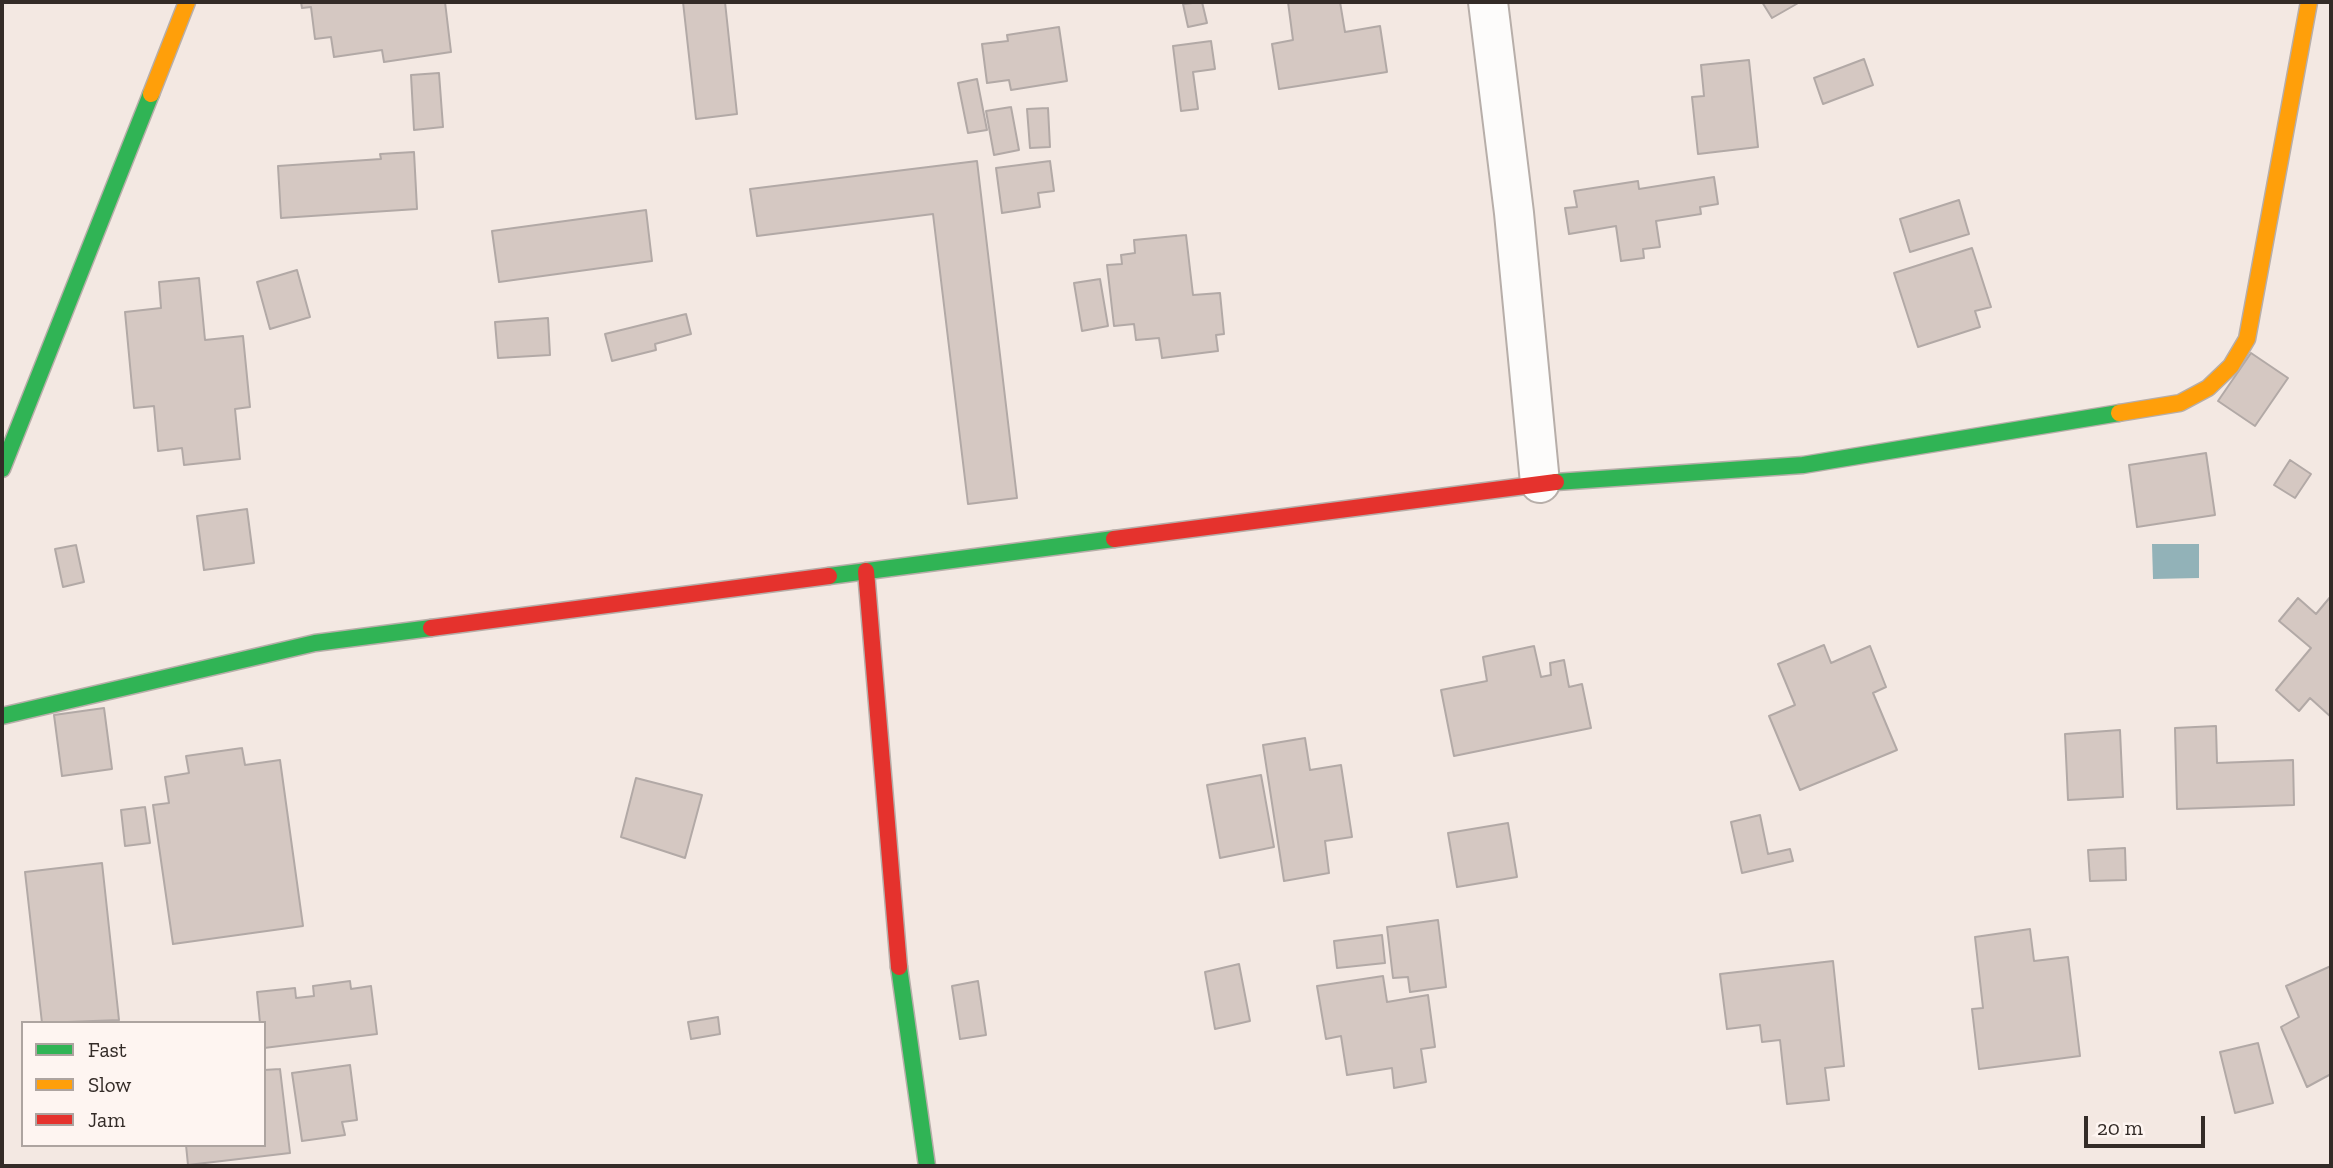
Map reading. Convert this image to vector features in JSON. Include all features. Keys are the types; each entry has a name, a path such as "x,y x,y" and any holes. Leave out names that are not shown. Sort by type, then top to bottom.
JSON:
{"street":[{"path":"2,469 76,289 187,2"},
{"path":"1488,2 1514,212 1540,483"},
{"path":"2,716 316,643 1540,483 1803,465 2180,403 2208,388 2231,366 2247,339 2255,309 2281,142 2309,2"},
{"path":"866,571 898,962 927,1166"}],"water":[{"path":"2152,544 2199,544 2199,578 2153,579"}],"building":[{"path":"301,2 445,2 451,52 384,62 382,50 334,57 331,37 315,39 311,7 302,8"},
{"path":"683,2 725,2 737,114 696,119"},
{"path":"1202,2 1207,23 1188,27 1183,4"},
{"path":"1288,2 1340,2 1345,32 1380,26 1387,72 1279,89 1272,44 1293,40"},
{"path":"1762,2 1800,2 1772,18"},
{"path":"1059,27 1067,81 1011,90 1009,80 987,83 982,44 1008,41 1007,35"},
{"path":"1211,41 1215,69 1193,72 1198,109 1181,111 1173,46"},
{"path":"1864,59 1873,85 1823,104 1814,78"},
{"path":"1749,60 1758,147 1698,154 1692,97 1704,96 1701,65"},
{"path":"439,73 443,127 414,130 411,75"},
{"path":"977,79 987,130 968,133 958,83"},
{"path":"1011,107 1019,150 994,155 986,111"},
{"path":"1048,108 1050,147 1030,148 1027,109"},
{"path":"414,152 417,209 281,218 278,166 381,159 380,154"},
{"path":"977,161 1017,498 968,504 933,214 757,236 750,189"},
{"path":"1050,161 1054,191 1038,193 1040,207 1002,213 996,168"},
{"path":"1714,177 1718,204 1700,207 1701,214 1656,221 1660,247 1643,249 1644,258 1621,261 1616,226 1569,234 1565,208 1577,207 1574,191 1638,181 1639,189"},
{"path":"1959,200 1969,234 1910,252 1900,219"},
{"path":"646,210 652,261 499,282 492,231"},
{"path":"1186,235 1193,295 1220,293 1224,334 1216,335 1218,351 1162,358 1159,338 1136,340 1134,324 1114,326 1107,265 1122,264 1121,255 1135,253 1134,240"},
{"path":"1972,248 1991,307 1975,311 1980,327 1918,347 1894,273"},
{"path":"297,270 310,317 270,329 257,282"},
{"path":"199,278 205,340 243,336 250,407 235,409 240,459 184,465 182,448 158,451 154,406 134,408 125,312 161,308 159,282"},
{"path":"1100,279 1108,326 1082,331 1074,283"},
{"path":"686,314 691,334 655,344 656,350 612,361 605,334"},
{"path":"548,318 550,355 498,358 495,322"},
{"path":"2251,353 2288,378 2255,426 2218,401"},
{"path":"2206,453 2215,515 2137,527 2129,465"},
{"path":"2290,460 2311,474 2295,498 2274,485"},
{"path":"247,509 254,563 204,570 197,516"},
{"path":"76,545 84,582 63,587 55,549"},
{"path":"2331,596 2331,717 2310,698 2299,711 2276,690 2311,648 2279,621 2298,598 2316,614"},
{"path":"1824,645 1831,663 1870,646 1886,687 1873,693 1897,750 1800,790 1769,716 1795,705 1778,664"},
{"path":"1534,646 1541,677 1551,675 1550,663 1564,660 1569,687 1582,684 1591,728 1454,756 1441,690 1487,681 1483,657"},
{"path":"104,708 112,769 62,776 54,715"},
{"path":"2216,726 2217,763 2293,760 2294,805 2177,809 2175,728"},
{"path":"2120,730 2123,797 2068,800 2065,734"},
{"path":"1305,738 1310,770 1341,765 1352,837 1325,841 1329,873 1284,881 1263,745"},
{"path":"242,748 245,765 280,760 303,926 173,944 153,805 169,803 165,777 189,773 186,756"},
{"path":"1261,775 1274,847 1220,858 1207,785"},
{"path":"636,778 702,795 685,858 621,837"},
{"path":"145,807 150,843 125,846 121,810"},
{"path":"1760,815 1768,854 1790,849 1793,861 1742,873 1731,822"},
{"path":"1508,823 1517,877 1457,887 1448,833"},
{"path":"2125,848 2126,880 2090,881 2088,850"},
{"path":"102,863 119,1020 42,1021 25,872"},
{"path":"1438,920 1446,987 1410,992 1408,977 1393,978 1387,927"},
{"path":"2030,929 2034,961 2068,957 2080,1056 1979,1069 1972,1009 1983,1008 1975,937"},
{"path":"1382,935 1385,963 1337,968 1334,941"},
{"path":"1833,961 1844,1066 1825,1068 1829,1100 1787,1104 1780,1040 1762,1042 1760,1025 1727,1029 1720,974"},
{"path":"1239,964 1250,1021 1215,1029 1205,972"},
{"path":"2331,966 2331,1074 2307,1087 2281,1027 2299,1017 2286,986"},
{"path":"1383,976 1387,1002 1428,995 1435,1047 1421,1049 1426,1082 1394,1088 1392,1068 1347,1075 1341,1036 1326,1039 1317,986"},
{"path":"350,981 351,989 371,986 377,1034 266,1048 266,1021 260,1021 257,992 295,988 296,998 314,996 313,986"},
{"path":"978,981 986,1035 960,1039 952,986"},
{"path":"718,1017 720,1034 691,1039 688,1022"},
{"path":"2258,1043 2273,1103 2235,1113 2220,1052"},
{"path":"350,1065 357,1120 342,1122 345,1135 302,1141 292,1073"},
{"path":"280,1069 290,1153 188,1165 186,1147 266,1147 266,1070"}],"traffic: fast":[{"path":"2,469 151,94"},
{"path":"1556,482 1803,465 2119,413"},
{"path":"829,576 1114,539"},
{"path":"2,716 315,643 431,628"},
{"path":"899,967 927,1166"}],"traffic: slow":[{"path":"151,94 187,2"},
{"path":"2119,413 2180,403 2208,388 2231,366 2247,339 2309,2"}],"traffic: jam":[{"path":"1114,539 1556,482"},
{"path":"866,571 899,967"},
{"path":"431,628 829,576"}]}
